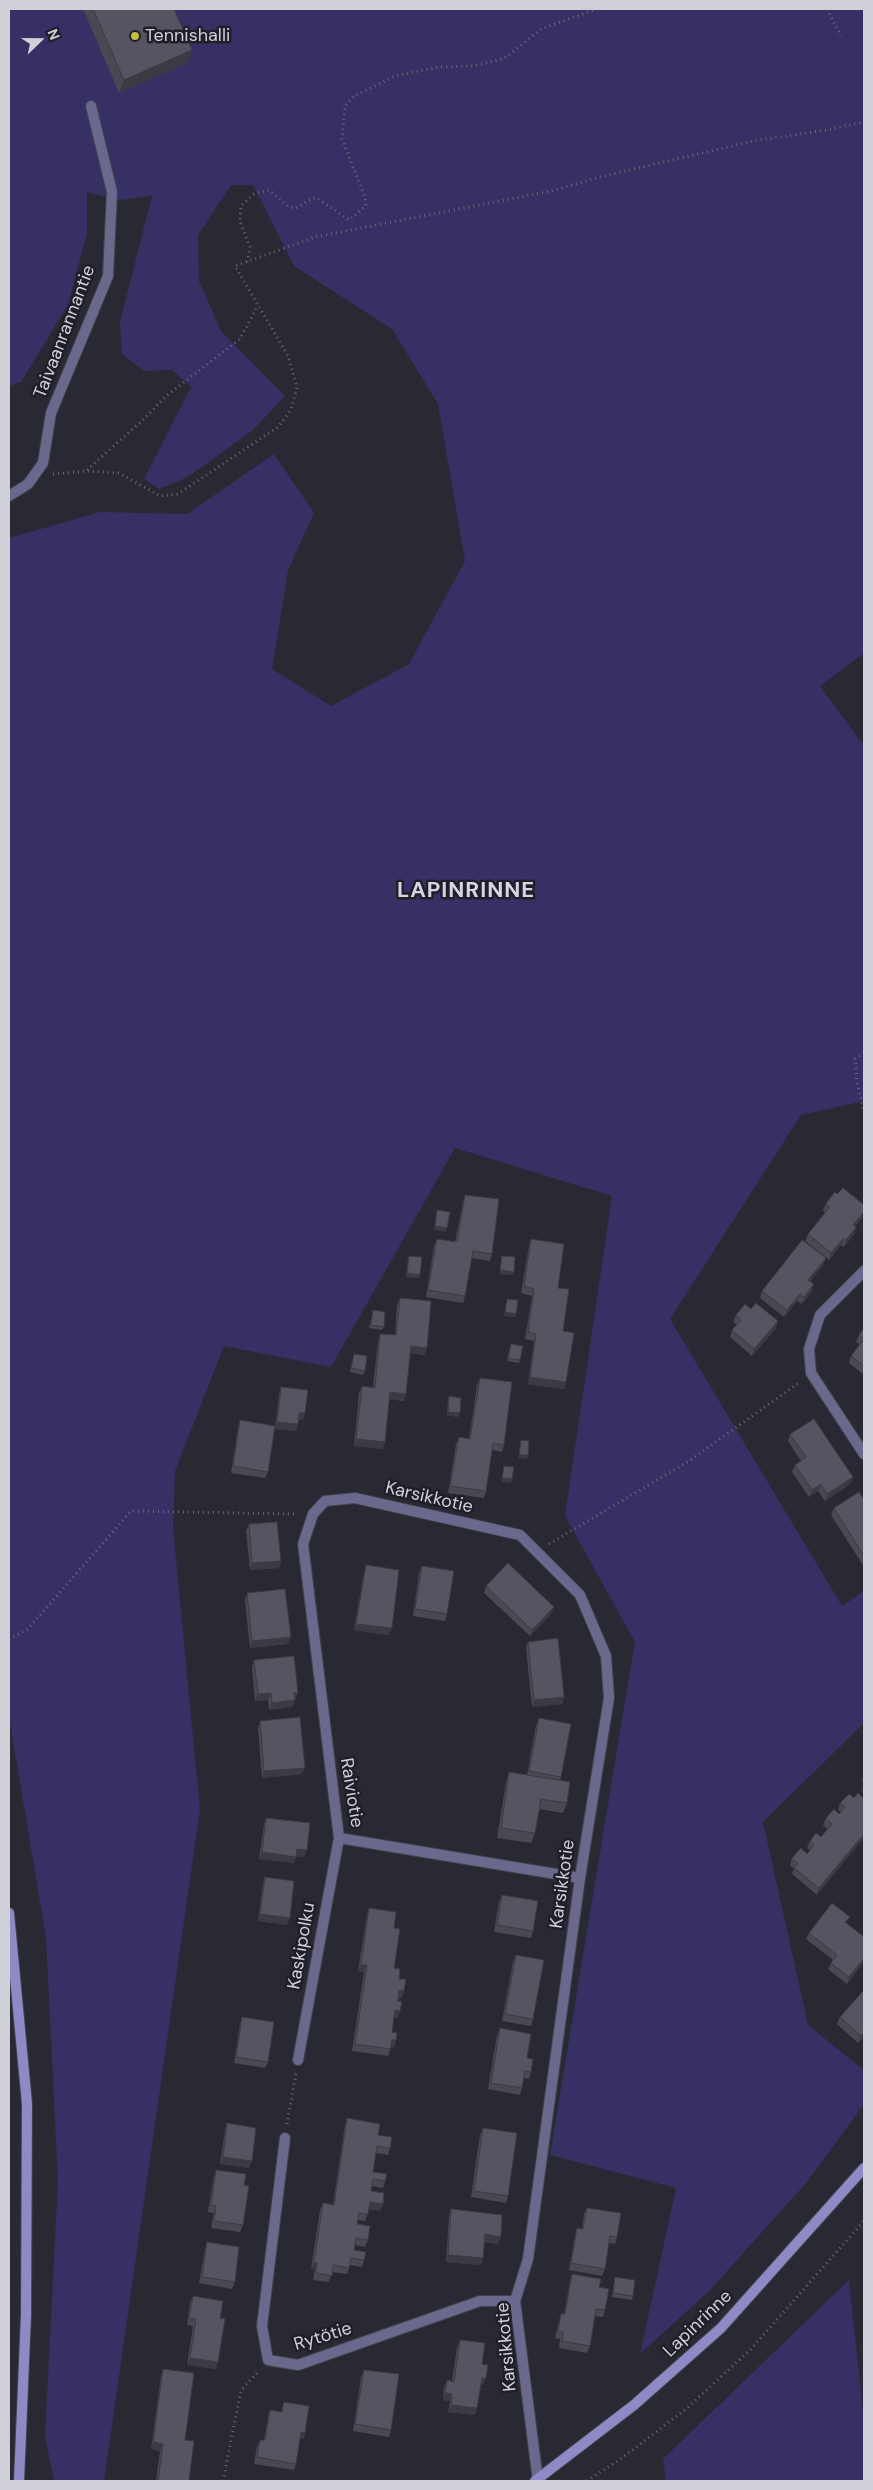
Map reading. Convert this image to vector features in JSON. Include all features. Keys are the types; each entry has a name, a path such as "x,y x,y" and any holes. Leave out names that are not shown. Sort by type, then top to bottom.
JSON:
{"street":[{"name":"Taivaanrannantie","path":"9,496 28,484 43,463 50,413 108,276 112,192 91,106"},
{"path":"864,1271 820,1315 809,1349 811,1373 864,1454"},
{"name":"Karsikkotie","path":"313,1514 326,1501 355,1498 520,1535 538,1550 580,1595 606,1656 609,1698 580,1878 528,2259 515,2300 537,2481"},
{"name":"Raiviotie","path":"313,1514 304,1544 339,1838 580,1878"},
{"name":"Kaskipolku","path":"298,2060 339,1838"},
{"path":"9,1913 27,2104 26,2315 19,2481"},
{"path":"268,2360 262,2326 285,2138"},
{"name":"Lapinrinne","path":"537,2481 634,2405 721,2328 864,2168"},
{"name":"Rytötie","path":"268,2360 298,2365 480,2301 515,2300"}],"path":[{"path":"248,262 250,247 240,221 241,206 254,194 269,190 288,207 296,208 311,198 317,198 349,220 366,206 365,197 342,139 345,106 354,96 395,76 438,67 474,66 505,58 541,29 596,9"},
{"path":"827,9 841,36"},
{"path":"35,474 87,470 119,473 160,496 178,494 278,427 291,410 297,387 288,356 235,266 314,236 551,191 600,177 753,140 826,130 864,122"},
{"path":"87,470 145,418 166,396 240,339 258,305"},
{"path":"864,1054 855,1059 857,1082 864,1112"},
{"path":"538,1550 689,1461 811,1373"},
{"path":"9,1639 28,1629 131,1512 313,1514"},
{"path":"285,2138 298,2060"},
{"path":"587,2481 622,2458 686,2409 750,2350 864,2221"},
{"path":"223,2481 241,2390 268,2360"}],"shaded area":[{"path":"9,9 864,9 864,653 820,686 864,746 864,1101 801,1115 670,1319 842,1606 864,1591 864,1723 763,1822 808,2025 864,2070 864,2104 807,2182 710,2290 640,2354 676,2188 550,2155 635,1642 565,1516 612,1196 455,1148 331,1367 224,1346 175,1471 173,1528 200,1810 104,2481 54,2481 45,2436 58,2181 46,1938 9,1717 9,538 100,512 187,514 274,454 314,513 288,570 272,669 331,706 409,664 465,561 438,404 392,329 294,266 253,185 231,185 198,235 199,281 221,331 285,396 253,430 188,477 159,489 144,479 191,387 172,370 144,371 122,354 120,322 152,196 119,200 87,192 87,233 68,305 21,382 9,386"},
{"path":"849,2280 864,2420 864,2481 666,2481 663,2459"}],"building":[{"name":"Tennishalli","path":"93,9 174,9 192,50 124,80"},
{"path":"843,1188 864,1205 864,1212 853,1225 856,1227 846,1240 844,1238 831,1253 808,1234 829,1208 826,1203 835,1192 837,1194"},
{"path":"465,1195 499,1199 492,1254 473,1251 465,1296 428,1290 437,1239 457,1242"},
{"path":"437,1210 450,1212 447,1228 435,1226"},
{"path":"531,1239 564,1244 558,1288 569,1289 563,1331 574,1333 566,1382 530,1377 536,1334 528,1332 534,1289 524,1286"},
{"path":"802,1240 826,1258 808,1280 814,1284 804,1297 800,1294 787,1310 762,1291"},
{"path":"409,1256 422,1257 420,1275 407,1273"},
{"path":"502,1256 515,1257 514,1272 500,1270"},
{"path":"400,1298 431,1301 427,1348 411,1346 406,1394 390,1392 385,1442 356,1439 362,1386 375,1388 380,1334 396,1335"},
{"path":"507,1299 518,1300 516,1314 505,1312"},
{"path":"756,1303 778,1321 754,1349 732,1330 741,1320 736,1315 745,1304 751,1309"},
{"path":"373,1310 385,1312 384,1327 371,1325"},
{"path":"864,1328 864,1339 859,1335"},
{"path":"864,1339 864,1366 851,1356"},
{"path":"511,1344 523,1346 520,1360 508,1358"},
{"path":"354,1354 367,1356 365,1371 351,1368"},
{"path":"480,1378 512,1382 504,1445 493,1443 486,1491 450,1486 459,1437 470,1439"},
{"path":"281,1387 308,1390 305,1413 299,1413 298,1424 277,1422"},
{"path":"449,1396 461,1398 460,1413 448,1412"},
{"path":"814,1419 853,1477 827,1494 821,1484 812,1490 795,1465 806,1457 790,1434"},
{"path":"240,1420 275,1426 268,1472 233,1466"},
{"path":"521,1440 529,1441 528,1455 519,1455"},
{"path":"504,1466 514,1467 512,1479 502,1478"},
{"path":"859,1492 864,1500 864,1556 834,1508"},
{"path":"277,1522 281,1561 252,1563 249,1524"},
{"path":"508,1563 554,1607 532,1630 486,1586"},
{"path":"366,1565 399,1570 392,1628 356,1624"},
{"path":"422,1566 454,1571 447,1614 415,1609"},
{"path":"285,1589 291,1637 252,1641 247,1593"},
{"path":"558,1638 564,1697 534,1700 528,1642"},
{"path":"294,1656 298,1693 294,1693 295,1700 272,1703 271,1693 258,1694 254,1660"},
{"path":"300,1717 305,1768 264,1771 260,1721"},
{"path":"539,1718 571,1724 561,1777 529,1771"},
{"path":"509,1772 570,1782 567,1803 541,1799 535,1833 501,1828"},
{"path":"858,1793 864,1799 864,1834 819,1888 794,1868 798,1863 792,1858 801,1848 807,1854 814,1845 810,1841 816,1833 821,1837 832,1824 826,1818 834,1809 839,1814 845,1807 840,1803 849,1794 854,1798"},
{"path":"266,1818 310,1823 307,1850 297,1849 296,1857 262,1852"},
{"path":"265,1877 294,1881 290,1918 260,1914"},
{"path":"502,1895 538,1901 533,1931 497,1925"},
{"path":"832,1903 850,1917 845,1922 864,1937 864,1958 849,1977 831,1963 837,1955 809,1933"},
{"path":"369,1908 396,1912 394,1928 400,1929 394,1968 400,1969 399,1979 406,1979 404,1991 399,1990 398,2001 402,2002 400,2011 395,2010 392,2032 397,2033 396,2040 392,2040 390,2049 355,2044 367,1965 361,1965"},
{"path":"516,1955 544,1960 533,2019 505,2014"},
{"path":"864,1990 864,2033 861,2036 840,2017"},
{"path":"242,2017 274,2022 268,2062 236,2057"},
{"path":"500,2028 531,2034 527,2058 533,2059 531,2072 525,2071 522,2088 491,2083"},
{"path":"347,2118 380,2124 378,2135 392,2137 390,2148 377,2146 373,2172 387,2174 385,2181 373,2179 371,2191 384,2193 383,2204 370,2202 368,2214 359,2213 357,2224 370,2226 368,2240 356,2238 354,2250 366,2252 364,2260 351,2258 349,2268 333,2265 332,2276 316,2273 317,2263 314,2262 323,2203 334,2205"},
{"path":"227,2123 256,2128 252,2161 223,2157"},
{"path":"483,2128 517,2133 508,2196 474,2191"},
{"path":"216,2170 246,2174 244,2185 249,2186 243,2225 214,2221 216,2206 211,2205"},
{"path":"587,2208 621,2213 617,2237 610,2236 605,2269 571,2263 577,2228 583,2229"},
{"path":"451,2209 502,2215 501,2237 485,2234 483,2258 448,2255"},
{"path":"207,2242 239,2247 235,2282 202,2277"},
{"path":"572,2274 601,2279 599,2287 609,2289 605,2310 596,2309 590,2346 562,2341 563,2332 558,2331 561,2314 565,2314"},
{"path":"615,2277 635,2280 633,2296 613,2293"},
{"path":"193,2296 223,2301 220,2318 225,2319 218,2362 190,2358 196,2319 189,2318"},
{"path":"460,2340 485,2343 482,2364 488,2365 486,2378 482,2378 477,2408 451,2405 452,2394 445,2393 447,2380 454,2382"},
{"path":"163,2369 194,2373 185,2440 194,2441 189,2481 158,2481 163,2444 153,2442"},
{"path":"364,2370 399,2374 391,2430 355,2424"},
{"path":"284,2402 309,2406 305,2433 301,2432 296,2464 257,2457 260,2440 265,2440 270,2410 282,2412"}],"place":[{"name":"Tennishalli","path":"135,36"}],"district":[{"name":"LAPINRINNE","path":"466,891"}]}
